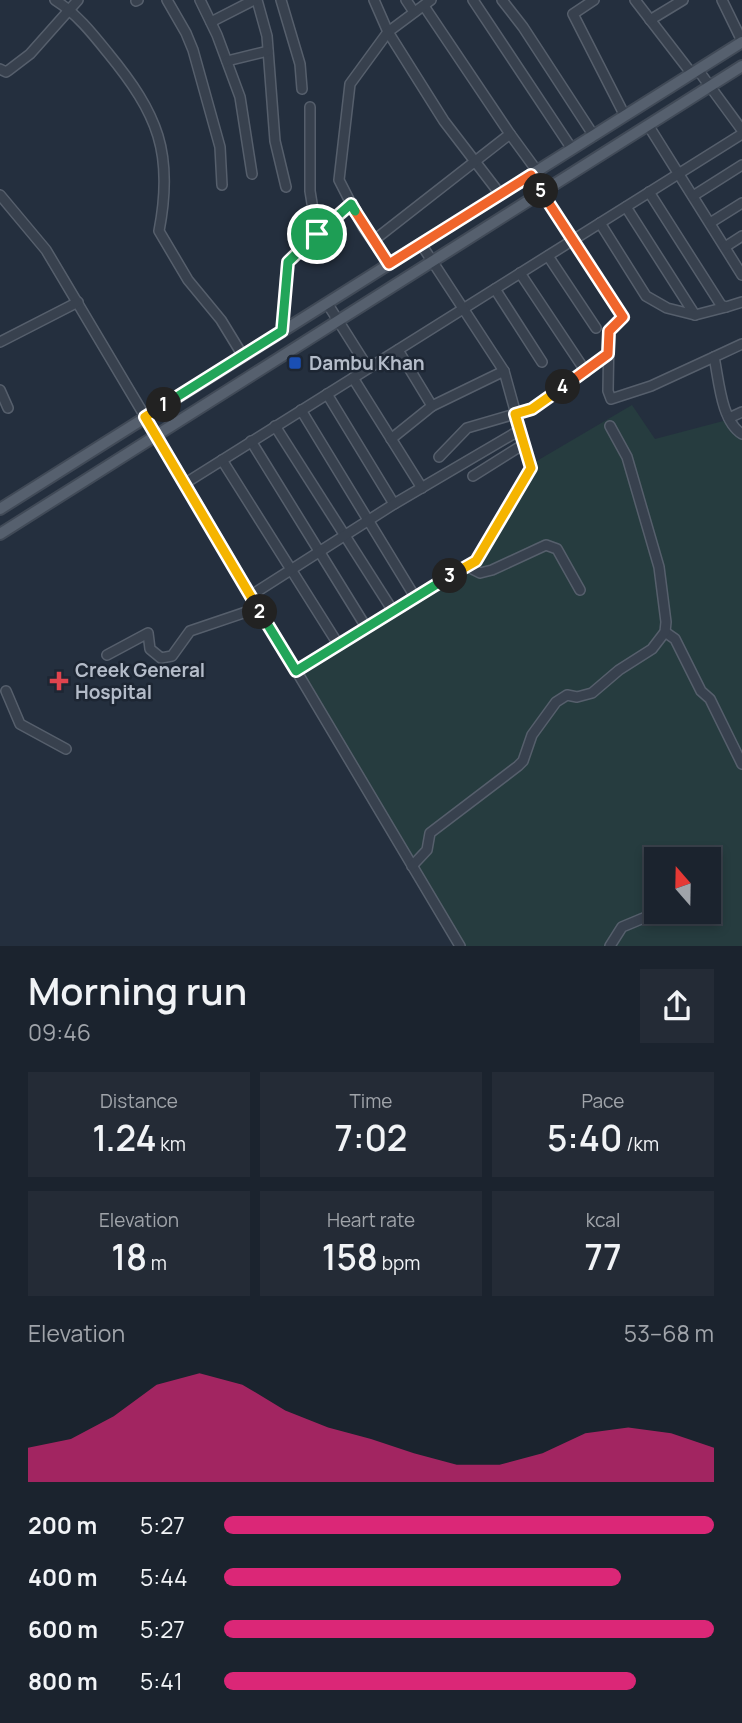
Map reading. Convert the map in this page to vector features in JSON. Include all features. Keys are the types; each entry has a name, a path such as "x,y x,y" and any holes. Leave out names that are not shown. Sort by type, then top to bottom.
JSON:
{"main road":[{"path":"0,509 742,42"},
{"path":"0,534 742,65"}],"street":[{"path":"55,0 69,9 135,85 155,123 165,169 165,199 159,232 188,280 221,320 243,356"},
{"path":"0,69 6,72 30,54 78,0"},
{"path":"167,0 193,50 220,146 222,185"},
{"path":"200,0 240,97 252,174"},
{"path":"281,0 300,64 302,89"},
{"path":"374,0 388,32 444,121 500,194"},
{"path":"407,0 414,12"},
{"path":"473,0 572,149"},
{"path":"502,0 523,27 594,136"},
{"path":"594,0 575,12 574,17 625,116"},
{"path":"184,484 742,132 710,86 695,72 635,0"},
{"path":"650,20 683,0"},
{"path":"722,0 742,42"},
{"path":"211,22 251,1 264,20 275,141 286,187"},
{"path":"389,264 339,180 350,84 388,32 428,3 534,173 542,192 623,317 609,331 608,391 611,399 651,386 742,344"},
{"path":"227,61 268,51"},
{"path":"310,107 310,191 317,234"},
{"path":"648,125 742,275"},
{"path":"373,241 474,159 510,134"},
{"path":"693,196 742,165"},
{"path":"649,192 720,305 726,307"},
{"path":"0,195 47,250 460,946"},
{"path":"710,223 742,203"},
{"path":"282,331 288,262 351,204"},
{"path":"626,207 695,315"},
{"path":"600,223 646,296 667,308 695,315 742,302"},
{"path":"725,247 742,236"},
{"path":"296,671 476,561 531,468 504,370 421,244"},
{"path":"548,256 596,328"},
{"path":"520,273 586,372"},
{"path":"495,289 542,362"},
{"path":"0,342 78,302"},
{"path":"327,303 368,368"},
{"path":"398,350 432,406"},
{"path":"439,457 467,428 532,409 608,354"},
{"path":"714,357 729,418 742,434"},
{"path":"391,439 432,406 504,370"},
{"path":"353,378 422,488"},
{"path":"0,390 8,408"},
{"path":"327,394 394,505"},
{"path":"301,411 415,597"},
{"path":"729,418 742,412"},
{"path":"275,426 393,611"},
{"path":"412,866 426,850 430,833 519,766 535,730 556,702 567,695 577,697 592,693 619,670 652,649 665,632 659,567 627,457 610,426"},
{"path":"250,596 394,505 520,430"},
{"path":"251,441 366,627"},
{"path":"473,476 524,444"},
{"path":"222,460 338,644"},
{"path":"466,566 480,573 492,570 546,545 558,549 580,590"},
{"path":"107,655 148,633 150,649 161,658 168,658 175,655 190,631 258,608"},
{"path":"665,632 675,639 701,691 710,699 742,764"},
{"path":"6,691 20,724 66,749"},
{"path":"610,946 622,927 644,918"}],"green space":[{"path":"632,405 655,439 727,420 742,436 742,946 462,946 298,674 478,564 535,462"}],"place":[{"name":"Dambu Khan","path":"295,363"},
{"name":"Creek General Hospital","path":"59,681"}],"route":[{"path":"531,175 623,317 609,331 608,354 532,409 515,414 531,468 476,561 296,671 145,417 282,331 288,262 317,234 351,204 363,227 389,264 531,175"}]}
